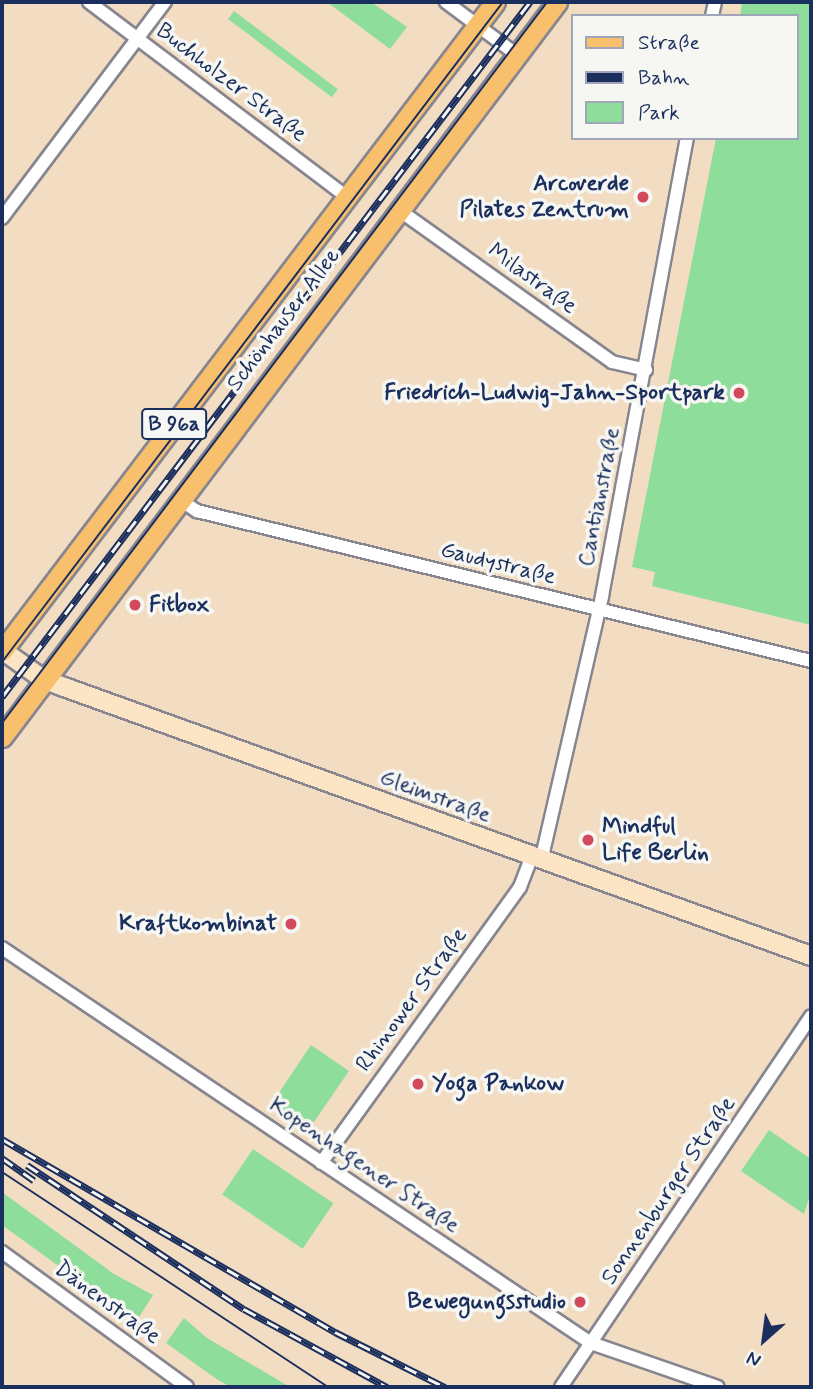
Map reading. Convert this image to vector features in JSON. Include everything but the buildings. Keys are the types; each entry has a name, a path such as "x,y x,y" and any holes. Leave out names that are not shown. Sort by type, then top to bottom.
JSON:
{"main road":[{"name":"Schönhauser Allee","path":"2,650 495,2"},
{"name":"Schönhauser Allee","path":"2,737 43,679 557,2"}],"street":[{"name":"Buchholzer Straße","path":"89,2 347,197"},
{"path":"2,218 165,2"},
{"path":"446,2 517,55"},
{"name":"Cantianstraße","path":"536,860 598,610 646,370 687,140"},
{"name":"Milastraße","path":"399,210 612,362 646,370"},
{"name":"Gaudystraße","path":"179,499 197,512 811,661"},
{"name":"Gleimstraße","path":"2,650 43,679 536,860 811,956"},
{"name":"Rhinower Straße","path":"321,1163 520,887 536,860"},
{"name":"Kopenhagener Straße","path":"2,948 592,1343 718,1387"},
{"name":"Sonnenburger Straße","path":"561,1387 811,1017"},
{"name":"Dänenstraße","path":"2,1252 171,1383 187,1387"}],"green space":[{"path":"327,2 371,2 407,27 390,49"},
{"name":"Friedrich-Ludwig-Jahn-Sportpark","path":"742,2 811,2 811,625 652,586 655,572 632,567 716,140 799,140 799,14 740,14"},
{"path":"234,11 338,89 332,97 228,19"},
{"path":"311,1045 349,1071 314,1122 302,1123 272,1103"},
{"path":"769,1130 811,1159 811,1192 804,1214 741,1171"},
{"path":"253,1149 333,1203 303,1249 222,1195"},
{"path":"2,1192 114,1274 153,1295 136,1322 2,1225"},
{"path":"184,1318 207,1338 290,1387 231,1387 218,1380 166,1343"}],"tram line":[{"path":"2,662 503,2"},
{"path":"2,723 547,2"},
{"path":"2,1172 328,1387"}],"railway":[{"path":"2,697 530,2"},
{"path":"2,1139 335,1332 445,1387"},
{"path":"2,1158 34,1180"},
{"path":"27,1165 244,1309 387,1387"}],"place":[{"name":"Arcoverde Pilates Zentrum","path":"643,197"},
{"name":"Friedrich-Ludwig-Jahn-Sportpark","path":"739,393"},
{"name":"Fitbox","path":"135,605"},
{"name":"Mindful Life Berlin","path":"588,840"},
{"name":"Kraftkombinat","path":"291,924"},
{"name":"Yoga Pankow","path":"418,1084"},
{"name":"Bewegungsstudio","path":"580,1302"}]}
